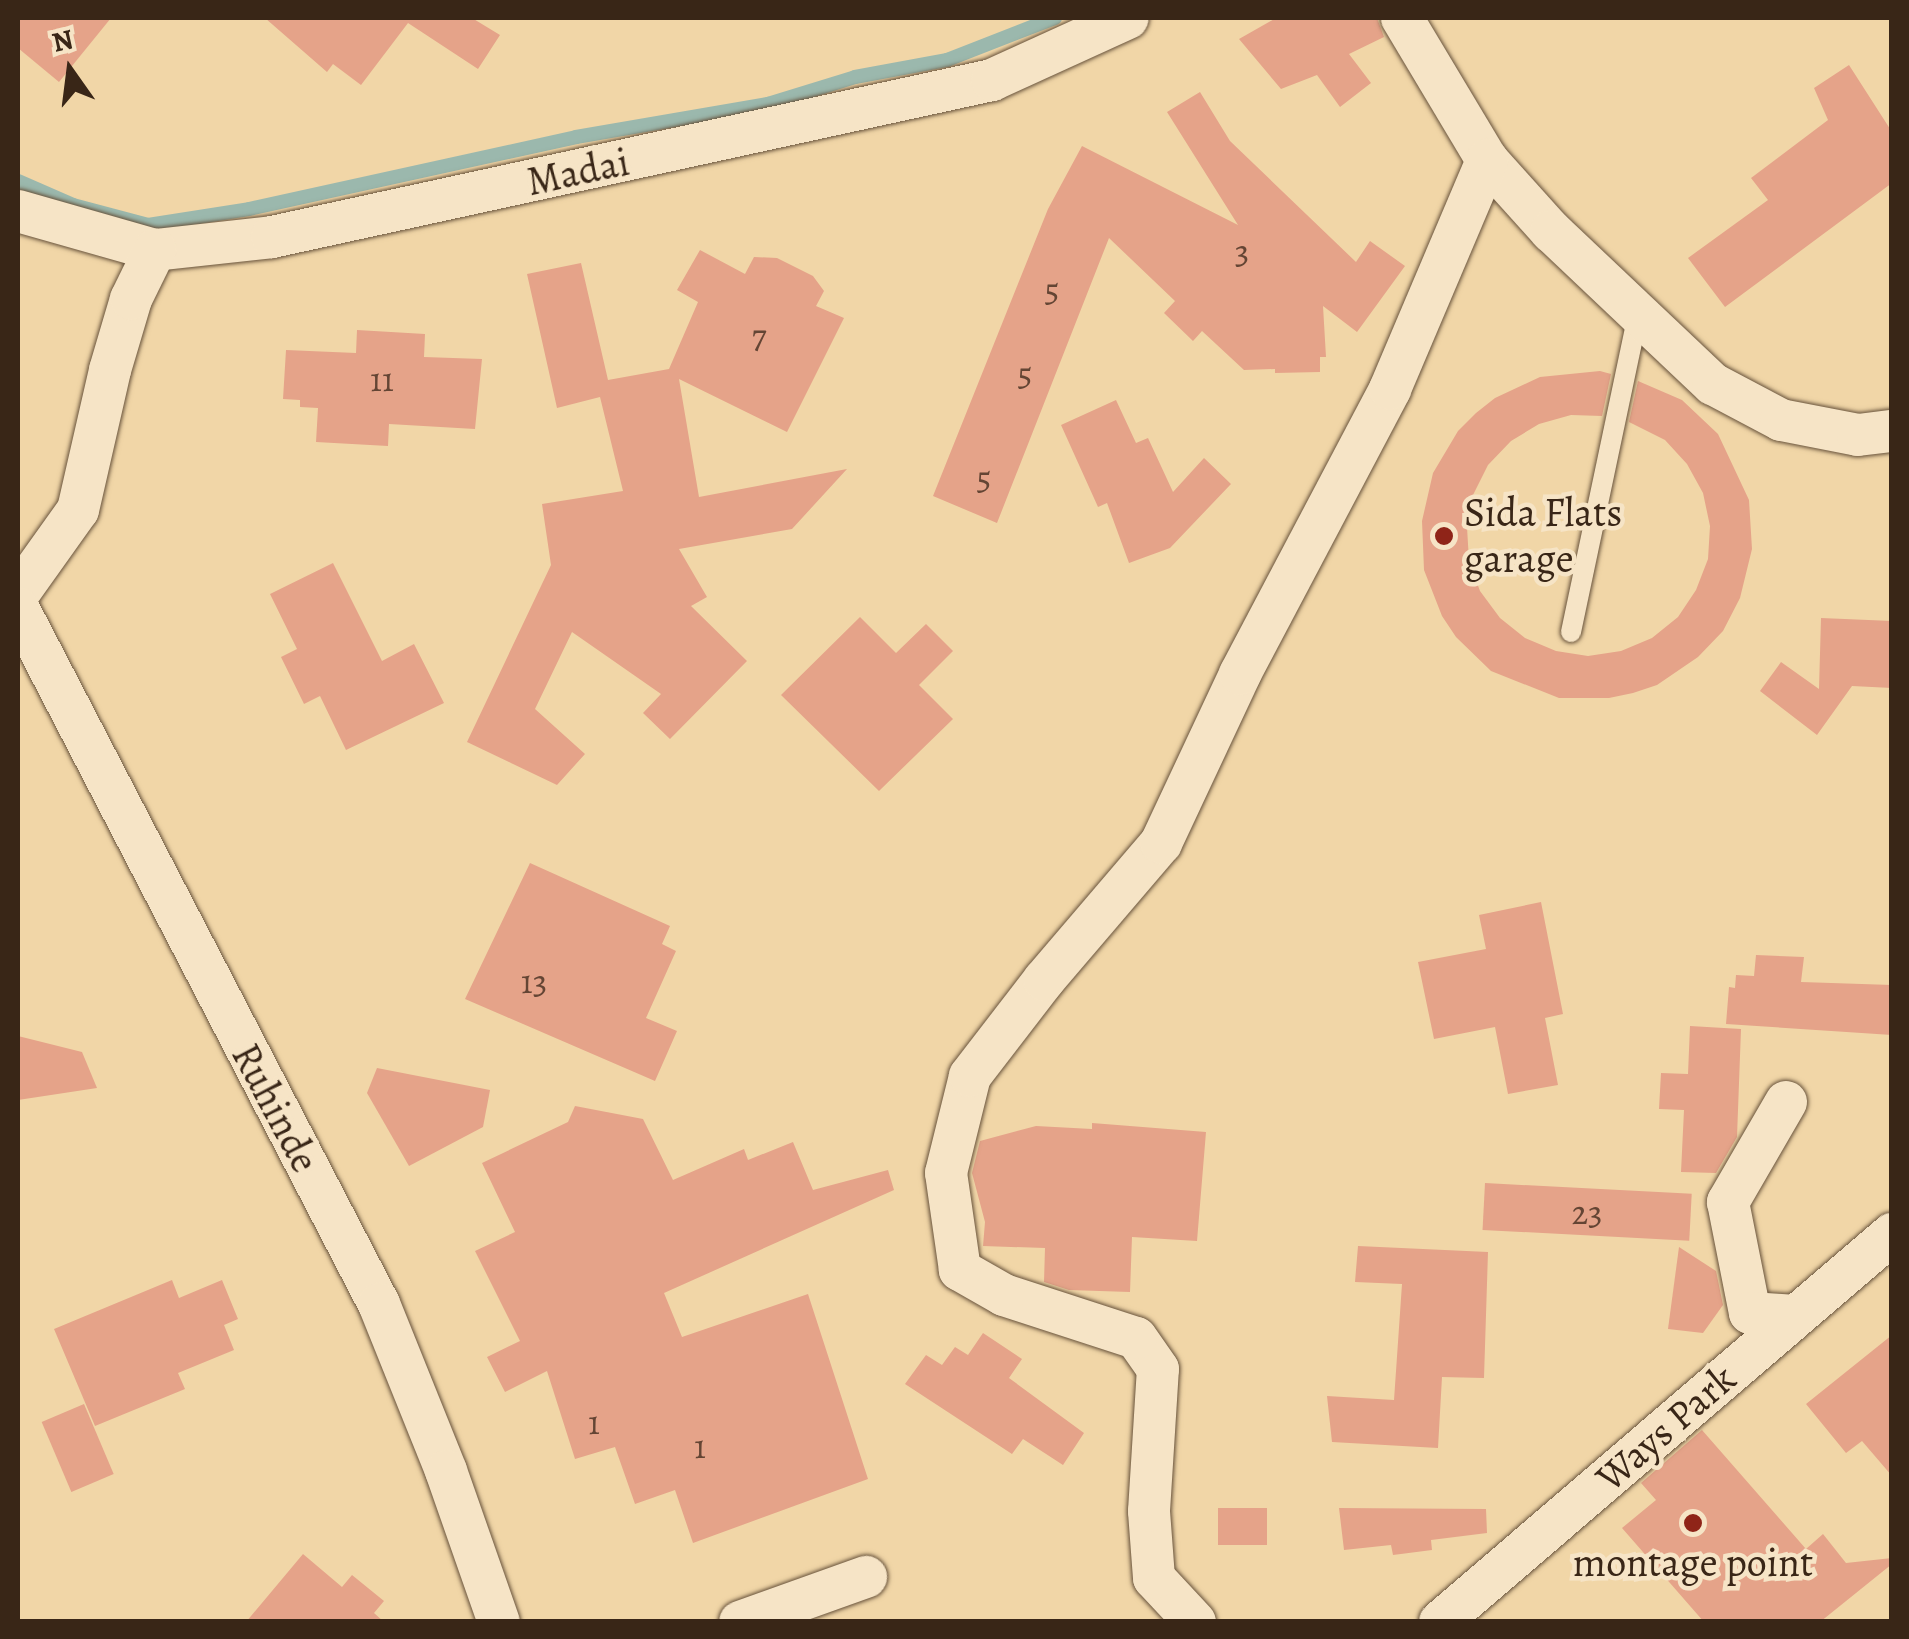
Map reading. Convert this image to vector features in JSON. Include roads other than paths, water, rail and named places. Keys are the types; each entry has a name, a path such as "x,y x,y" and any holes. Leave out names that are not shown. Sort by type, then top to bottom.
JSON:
{"street":[{"name":"Madai","path":"18,211 155,250 272,238 992,80 1128,18"},
{"path":"1402,18 1487,160 1550,231 1713,384 1782,420 1858,435 1892,431"},
{"path":"1194,1622 1154,1578 1148,1511 1158,1369 1136,1338 1004,1295 960,1270 946,1173 970,1076 1044,980 1161,843 1240,674 1390,389 1487,160"},
{"path":"18,594 78,510 110,370 132,298 155,250"},
{"name":"Ruhinde","path":"18,608 379,1304 446,1471 499,1622"},
{"path":"1750,1312 1728,1202 1786,1102"},
{"name":"Ways Park","path":"1440,1622 1892,1234"},
{"path":"1750,1312 1796,1316"},
{"path":"1633,1457 1750,1312"},
{"path":"740,1622 866,1577"}],"lane":[{"path":"1571,632 1638,313"}],"waterway":[{"path":"18,181 73,205 148,225 249,209 576,137 768,104 855,77 947,60 1055,18"}],"place":[{"name":"Sida Flats garage","path":"1444,536"},
{"name":"montage point","path":"1693,1523"}]}
